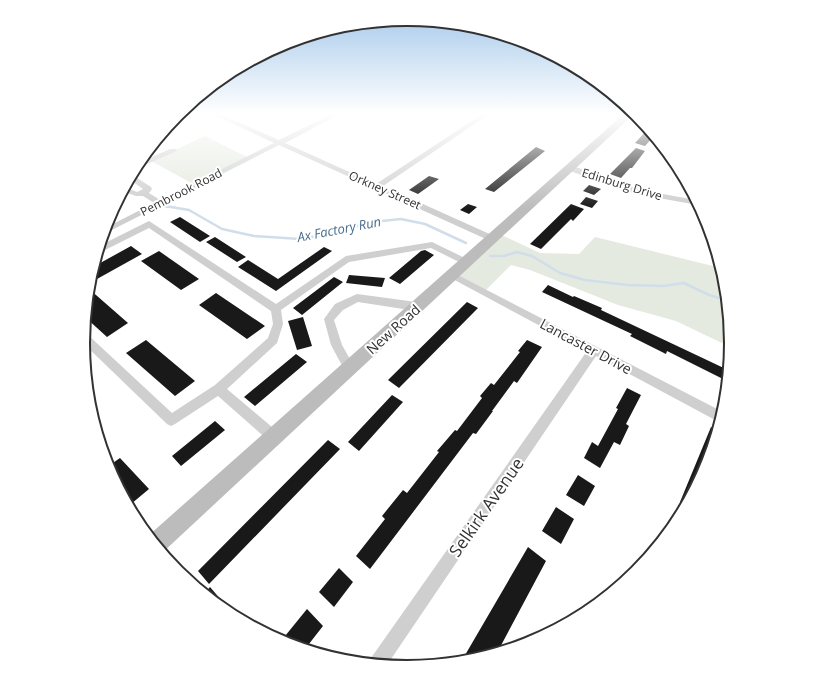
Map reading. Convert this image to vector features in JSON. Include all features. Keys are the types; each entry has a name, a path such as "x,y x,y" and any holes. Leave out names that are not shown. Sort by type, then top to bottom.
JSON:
{"street":[{"name":"Pembrook Road","path":"112,228 274,145"},
{"name":"Orkney Street","path":"287,145 491,238"},
{"path":"378,186 439,145"},
{"name":"New Road","path":"159,541 595,145"},
{"path":"146,163 173,151"},
{"name":"Edinburg Drive","path":"570,168 635,190 661,197 690,202"},
{"path":"135,180 148,189 144,193"},
{"path":"128,191 136,194 144,193 160,203"},
{"path":"90,344 171,420 219,389 273,340 278,324 276,309 149,224 104,247"},
{"path":"276,309 346,259 432,245 466,262"},
{"name":"Lancaster Drive","path":"452,275 715,414"},
{"path":"349,368 341,357 332,334 329,319 339,307 358,298 416,307"},
{"name":"Selkirk Avenue","path":"381,659 594,350"},
{"path":"219,389 274,437"}],"shaded area":[{"path":"186,145 223,145 249,158 195,185 151,161"},
{"path":"497,233 540,253 579,254 595,237 714,266 721,302 724,344 676,321 618,305 530,270 511,265 484,292 452,275"}],"building":[{"path":"536,147 545,151 494,192 485,189"},
{"path":"636,148 645,151 632,168 630,168 621,178 610,174"},
{"path":"429,176 439,179 418,194 409,190"},
{"path":"589,185 601,189 594,195 583,191"},
{"path":"586,197 598,201 592,208 580,204"},
{"path":"468,204 477,207 469,214 460,210"},
{"path":"571,204 584,209 573,221 571,219 541,249 530,244"},
{"path":"180,217 210,236 200,242 170,222"},
{"path":"215,237 246,257 237,262 206,242"},
{"path":"131,246 142,254 96,279 100,263"},
{"path":"324,247 332,251 276,291 238,267 248,260 278,279"},
{"path":"425,250 434,255 400,284 389,278 421,251"},
{"path":"159,251 199,279 181,290 141,261"},
{"path":"349,275 385,278 382,287 346,283"},
{"path":"334,277 343,282 302,315 293,308"},
{"path":"548,285 573,297 574,296 602,308 601,310 723,367 722,378 667,351 666,354 630,336 632,334 542,292"},
{"path":"94,293 128,323 107,337 90,322"},
{"path":"216,293 265,326 247,339 199,305"},
{"path":"467,302 478,308 399,388 388,380"},
{"path":"303,317 312,346 297,350 288,321"},
{"path":"146,340 195,381 175,396 126,353"},
{"path":"527,340 542,347 517,383 514,381 476,434 473,433 370,569 356,556 385,519 382,516 403,490 407,493 439,452 437,451 455,430 457,431 482,398 480,396 491,383 494,385 520,352 518,351"},
{"path":"296,354 307,362 255,406 244,397"},
{"path":"627,388 641,395 626,424 629,426 620,445 614,442 600,468 584,458 592,442 598,446 618,409 616,408"},
{"path":"392,395 403,402 359,451 348,442"},
{"path":"215,421 225,430 181,466 172,456"},
{"path":"711,427 712,427 707,445 691,483 680,502"},
{"path":"328,440 340,449 209,584 198,571"},
{"path":"120,458 149,489 133,502 122,483 113,463"},
{"path":"578,475 595,486 584,506 566,495"},
{"path":"556,507 574,519 561,544 542,531"},
{"path":"528,547 546,561 501,645 465,654"},
{"path":"339,568 353,582 334,607 319,592"},
{"path":"210,587 221,599 214,594 208,589"},
{"path":"307,609 323,626 309,644 285,636"}],"waterway":[{"name":"Ax Factory Run","path":"167,207 165,206 189,210 222,229 254,236 300,239 329,234 372,222 401,219 425,224 466,243"},
{"name":"Ax Factory Run","path":"490,256 504,256 517,252 532,256 560,273 585,280 628,285 664,286 684,283 709,295 720,298"}]}
